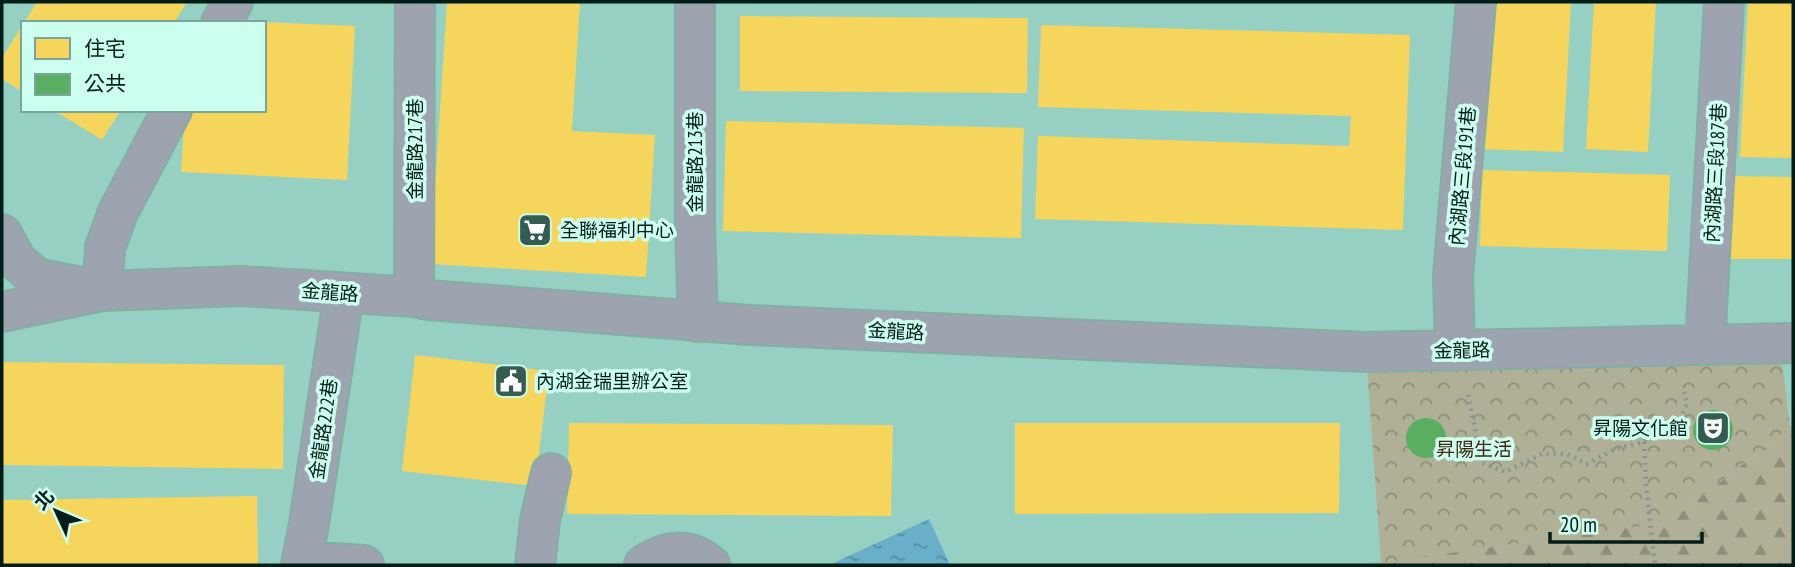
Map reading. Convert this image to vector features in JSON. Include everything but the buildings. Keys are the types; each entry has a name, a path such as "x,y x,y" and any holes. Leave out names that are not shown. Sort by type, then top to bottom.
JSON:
{"street":[{"path":"222,21 233,2"},
{"name":"金龍路217巷","path":"414,297 415,2"},
{"name":"金龍路213巷","path":"695,2 695,227 698,322"},
{"name":"內湖路三段191巷","path":"1455,351 1453,276 1476,2"},
{"name":"內湖路三段187巷","path":"1690,346 1724,2"},
{"path":"2,234 16,260 36,278 102,291 105,248 118,212 171,112"},
{"name":"金龍路","path":"2,312 102,291 241,286 414,297 698,322 1352,352 1793,343"},
{"name":"金龍路222巷","path":"302,563 344,293"},
{"path":"535,565 540,520 551,472"},
{"path":"644,565 671,552 688,554 710,565"},
{"path":"302,563 364,565"}],"path":[{"path":"1455,351 1482,463 1505,472 1542,454 1567,454 1587,464 1615,449 1644,442 1677,424 1687,404 1690,346"},
{"path":"1644,442 1655,565"}],"green space":[{"name":"昇陽生活","path":"1780,344 1790,427 1669,522 1381,563 1366,352"},
{"path":"1793,427 1793,565 1361,565 1669,522"}],"water":[{"path":"929,519 950,565 829,565"}],"place":[{"name":"全聯福利中心","path":"535,230"},
{"name":"內湖金瑞里辦公室","path":"511,381"},
{"name":"昇陽文化館","path":"1713,428"}]}
